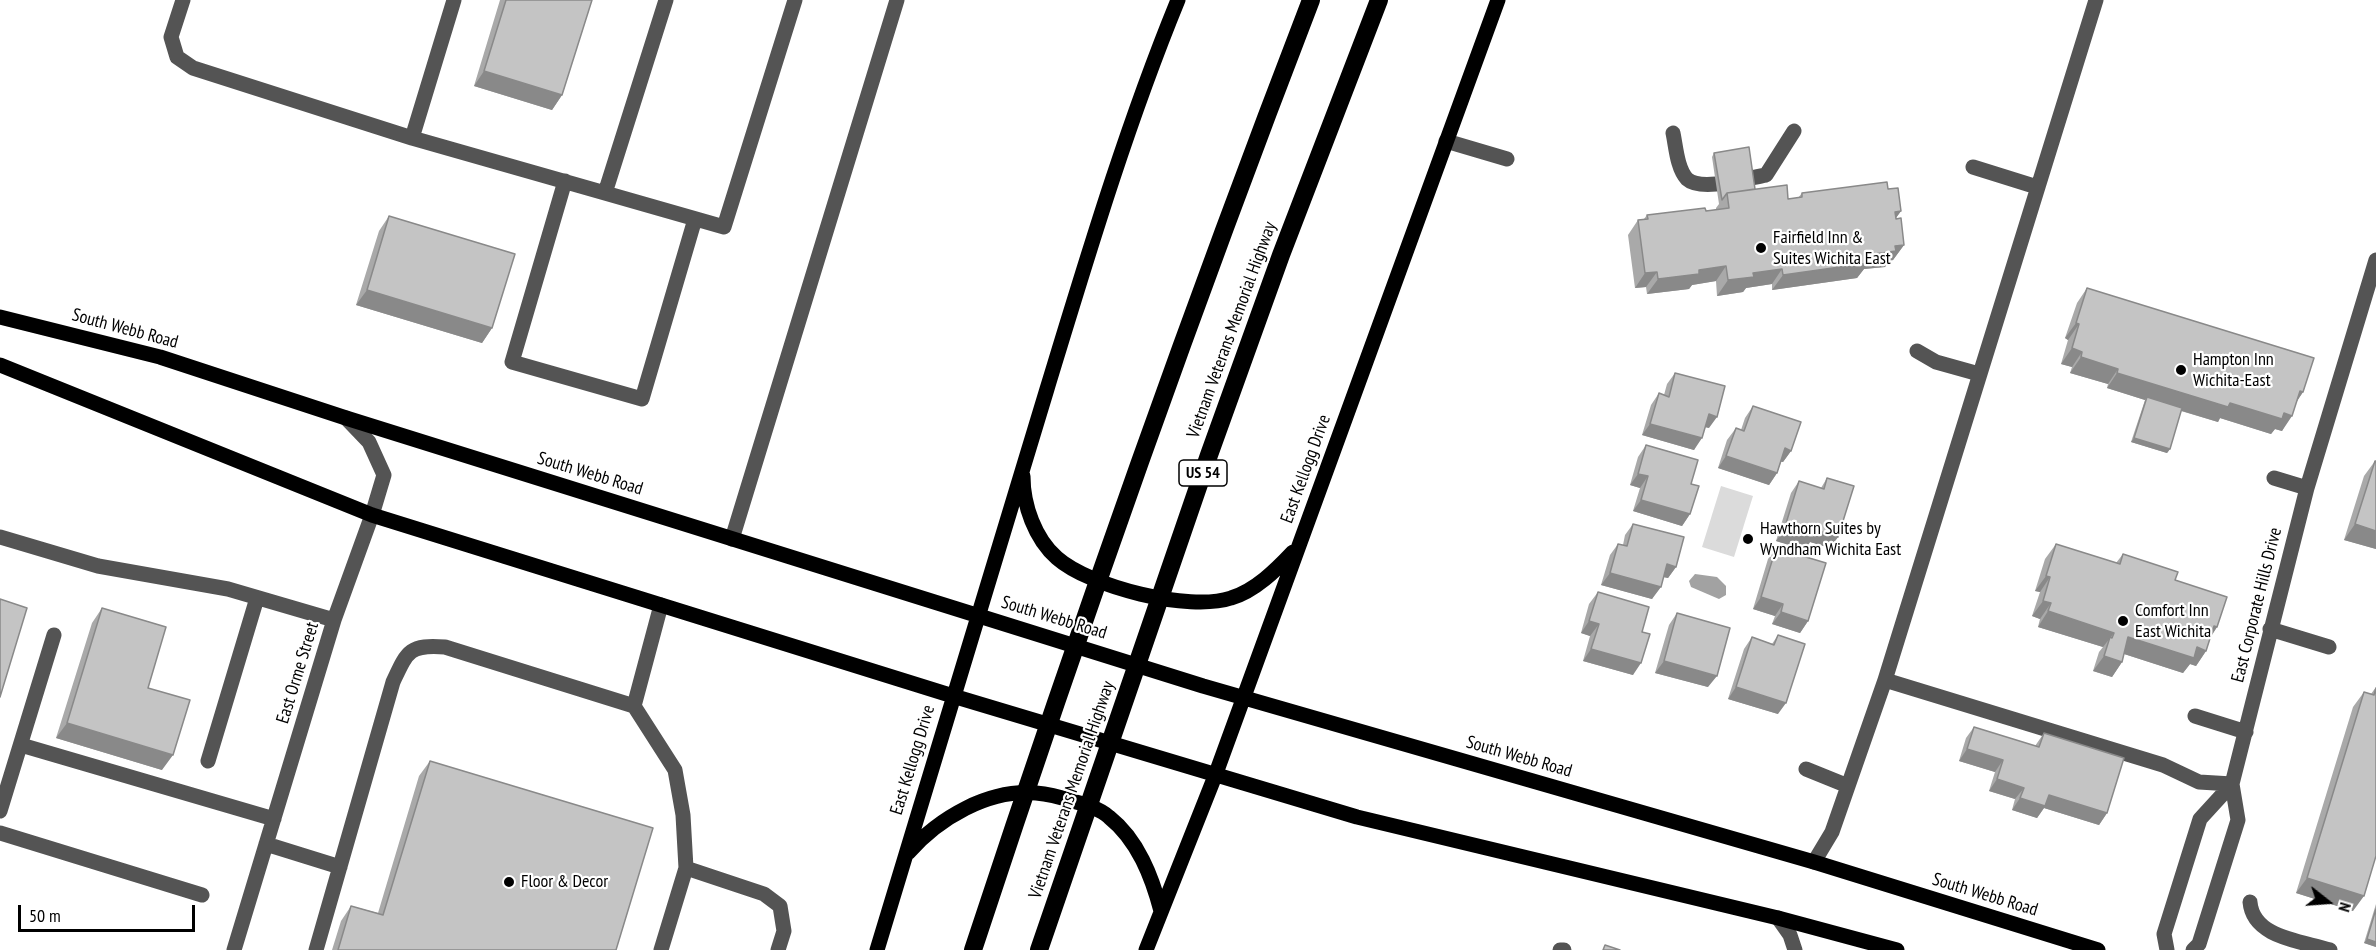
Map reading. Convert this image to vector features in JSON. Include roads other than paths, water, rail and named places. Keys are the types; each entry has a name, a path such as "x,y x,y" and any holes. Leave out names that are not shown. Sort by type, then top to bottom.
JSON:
{"highway":[{"path":"973,950 1148,437 1311,0"},
{"name":"Vietnam Veterans Memorial Highway","path":"1040,950 1209,455 1281,255 1379,0"}],"main road":[{"name":"East Kellogg Drive","path":"877,950 1023,464 1131,122 1178,0"},
{"name":"East Kellogg Drive","path":"1146,950 1215,776 1498,0"},
{"name":"South Webb Road","path":"0,316 160,357 346,418 1203,686 1814,862 2098,950"},
{"path":"0,364 372,515 953,696 1215,776 1378,822 1778,918 1897,950"},
{"path":"1023,464 1026,502 1032,521 1057,558 1077,570 1124,590 1164,599 1203,602 1231,598 1256,585 1277,569 1298,547"},
{"path":"904,858 938,825 975,805 1015,793 1037,793 1086,805 1108,815 1126,834 1148,871 1161,911"}],"street":[{"path":"183,0 171,37 177,57 193,68 412,138 724,227 795,0"},
{"path":"412,138 454,0"},
{"path":"605,193 666,0"},
{"path":"732,539 897,0"},
{"path":"1814,862 1832,832 1885,680 2096,0"},
{"path":"1673,133 1681,168 1688,179 1702,186 1766,175 1794,131"},
{"path":"1446,141 1507,159"},
{"path":"1973,167 2037,187"},
{"path":"564,181 512,362 642,399 695,219"},
{"name":"East Corporate Hills Drive","path":"2167,950 2164,934 2200,819 2232,784 2307,488 2376,260"},
{"path":"1917,351 1936,362 1979,374"},
{"name":"East Orme Street","path":"234,950 334,620 384,475 369,442 346,418"},
{"path":"2274,478 2307,488"},
{"path":"0,537 98,566 228,589 334,620"},
{"path":"208,761 257,598"},
{"path":"634,706 661,605"},
{"path":"2270,629 2329,647"},
{"path":"0,811 54,635"},
{"path":"316,950 393,682 406,655 423,645 445,647 634,706 675,770 683,815 686,868 661,950"},
{"path":"1885,680 2163,765 2199,782 2232,784 2238,820 2199,944 2193,950"},
{"path":"2195,716 2246,732"},
{"path":"21,745 274,819"},
{"path":"1806,769 1848,786"},
{"path":"0,834 202,895"},
{"path":"266,844 340,867"},
{"path":"686,868 764,894 780,906 784,931 778,950"},
{"path":"2250,902 2253,916 2262,927 2330,950"},
{"path":"1778,918 1790,935 1795,950"}],"place":[{"name":"Fairfield Inn & Suites Wichita East","path":"1761,248"},
{"name":"Hampton Inn Wichita-East","path":"2181,370"},
{"name":"Hawthorn Suites by Wyndham Wichita East","path":"1748,539"},
{"name":"Comfort Inn East Wichita","path":"2123,621"},
{"name":"Floor & Decor","path":"509,882"}]}
